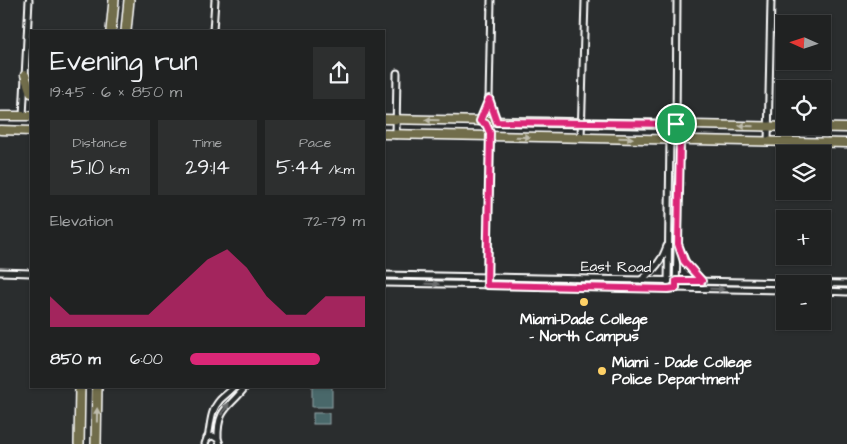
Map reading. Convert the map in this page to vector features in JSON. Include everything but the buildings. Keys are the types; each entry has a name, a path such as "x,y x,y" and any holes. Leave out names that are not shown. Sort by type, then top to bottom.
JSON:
{"highway":[{"path":"111,30 114,0"},
{"path":"126,30 129,0"},
{"path":"79,444 80,388"},
{"path":"96,444 97,388"}],"main road":[{"path":"25,75 30,90"},
{"path":"0,116 27,116"},
{"path":"385,119 847,128"},
{"path":"0,130 30,131"},
{"path":"385,134 847,143"}],"street":[{"path":"27,116 25,75 29,0"},
{"path":"213,30 215,0"},
{"path":"491,0 489,99 497,122"},
{"path":"581,137 585,0"},
{"path":"676,288 680,139 676,124 678,0"},
{"path":"768,141 771,0"},
{"path":"396,134 397,73"},
{"path":"487,285 490,136 488,128 480,121 489,99"},
{"path":"668,289 670,139 676,124"},
{"path":"640,280 659,264 668,244"},
{"path":"678,244 684,261 702,281"},
{"path":"0,272 30,273"},
{"name":"East Road","path":"385,275 847,284"},
{"name":"East Road","path":"385,283 776,290"},
{"path":"831,291 847,292"},
{"path":"205,444 215,407 233,388"},
{"path":"219,441 218,424 223,410 244,388"},
{"path":"208,438 213,436 219,441"}],"water":[{"path":"312,388 332,388 332,407 312,407"},
{"path":"313,413 329,413 329,424 313,424"}],"place":[{"name":"Miami-Dade College - North Campus","path":"584,302"},
{"name":"Miami - Dade College Police Department","path":"602,371"}],"route":[{"path":"489,99 497,122 676,124 680,139 678,244 684,261 702,281 676,281 676,288 668,289 487,285 490,133 486,124 480,121 489,99"}]}
